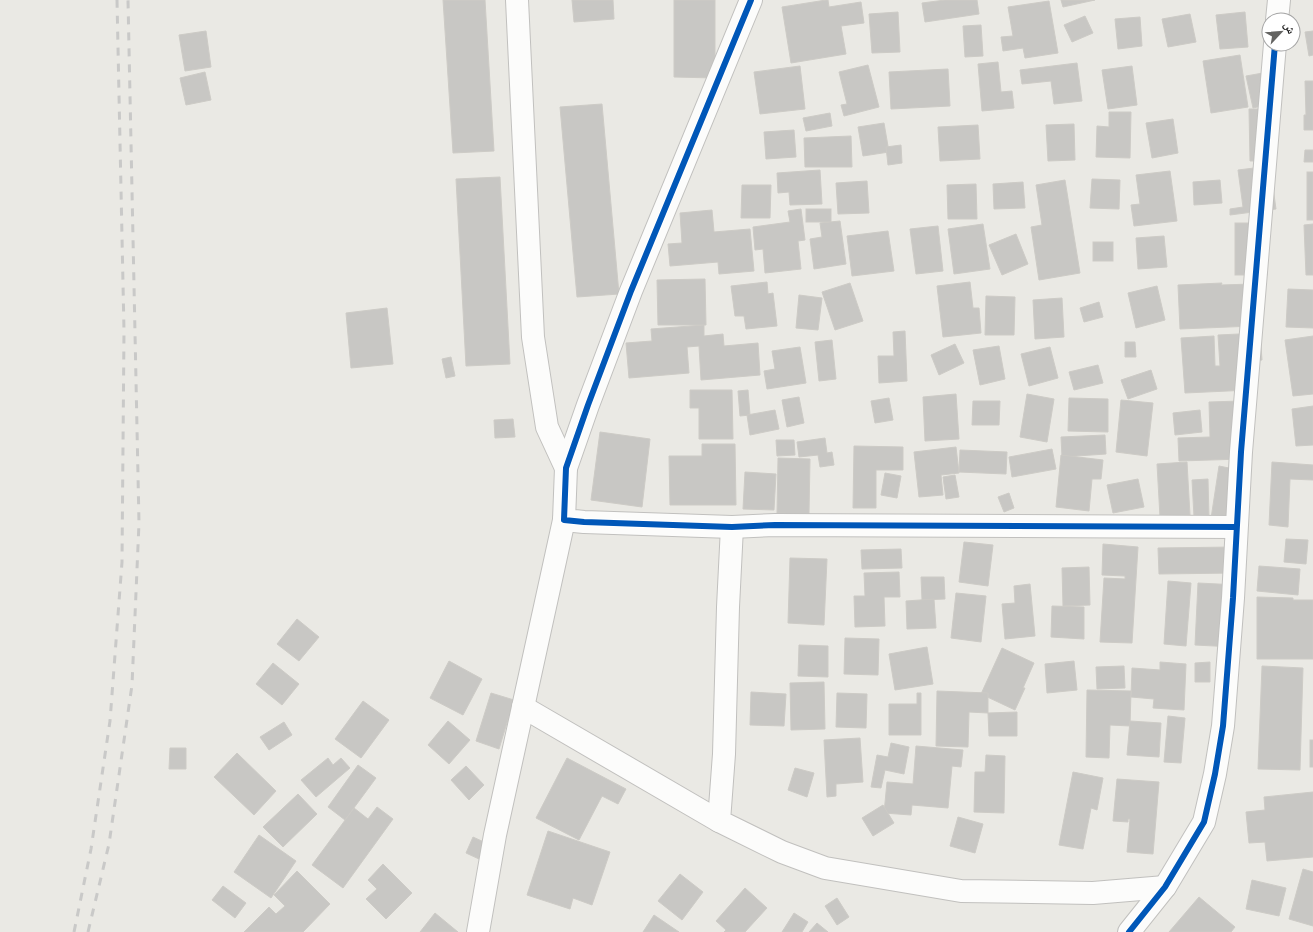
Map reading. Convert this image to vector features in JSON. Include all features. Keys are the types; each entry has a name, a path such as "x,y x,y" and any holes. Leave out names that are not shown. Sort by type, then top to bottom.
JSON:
{"street":[{"path":"517,0 533,337 547,427 566,468"},
{"path":"478,932 495,835 564,520 566,468 631,291 751,0"},
{"path":"1278,12 1279,0"},
{"path":"1129,932 1165,887 1204,822 1215,774 1223,726 1233,598 1241,452 1274,52"},
{"path":"564,520 732,527 791,525 1236,527"},
{"path":"719,821 724,754 732,527"},
{"path":"523,707 719,821 782,852 825,868 961,891 1093,892 1165,887"}],"building":[{"path":"443,0 485,0 494,151 453,153"},
{"path":"572,0 613,0 614,19 574,22"},
{"path":"674,0 715,0 715,78 674,77"},
{"path":"828,0 829,7 861,2 864,23 841,26 846,54 791,63 782,7"},
{"path":"945,0 977,0 979,14 925,22 922,3"},
{"path":"1061,0 1095,0 1063,7"},
{"path":"1049,1 1058,53 1025,58 1023,48 1003,51 1001,37 1013,36 1008,7"},
{"path":"898,12 900,52 872,53 869,14"},
{"path":"1245,12 1248,47 1220,49 1216,15"},
{"path":"1190,14 1196,42 1168,47 1162,19"},
{"path":"1085,16 1093,33 1072,42 1064,25"},
{"path":"1140,17 1142,46 1118,49 1115,19"},
{"path":"981,25 983,56 965,57 963,26"},
{"path":"206,31 211,67 185,71 179,35"},
{"path":"1313,31 1313,55 1309,56 1305,32"},
{"path":"1240,55 1248,107 1211,113 1203,61"},
{"path":"998,62 1001,92 1012,91 1014,108 982,111 978,64"},
{"path":"1077,63 1082,101 1054,104 1051,81 1022,84 1020,70"},
{"path":"868,65 879,107 844,116 841,105 847,104 839,72"},
{"path":"800,66 805,109 760,114 754,72"},
{"path":"1132,66 1137,105 1108,109 1102,70"},
{"path":"948,69 950,106 891,109 889,72"},
{"path":"1274,71 1280,102 1253,108 1246,76"},
{"path":"205,72 211,100 186,105 180,78"},
{"path":"1305,81 1313,81 1313,130 1304,130 1304,115 1306,115"},
{"path":"602,104 619,294 577,297 560,107"},
{"path":"1249,109 1276,109 1276,161 1250,161"},
{"path":"1109,112 1131,112 1130,158 1096,157 1097,126 1109,127"},
{"path":"830,113 832,126 806,131 803,118"},
{"path":"1173,119 1178,153 1152,158 1146,123"},
{"path":"884,123 889,152 863,156 858,127"},
{"path":"1074,124 1075,160 1048,161 1046,125"},
{"path":"978,125 980,159 940,161 938,127"},
{"path":"794,130 796,157 766,159 764,132"},
{"path":"851,136 852,167 805,167 804,138"},
{"path":"901,145 902,163 888,165 886,147"},
{"path":"1305,150 1313,150 1313,162 1304,162"},
{"path":"1270,166 1276,209 1230,215 1230,209 1243,207 1238,170"},
{"path":"820,170 822,204 790,205 789,192 778,193 777,173"},
{"path":"1170,171 1177,221 1134,226 1131,205 1140,204 1136,175"},
{"path":"1307,172 1313,172 1313,220 1307,220"},
{"path":"500,177 510,364 466,366 456,179"},
{"path":"1092,179 1120,180 1119,209 1090,208"},
{"path":"1065,180 1080,273 1039,280 1031,227 1042,225 1036,185"},
{"path":"1220,180 1222,203 1194,205 1193,182"},
{"path":"867,181 869,213 838,214 836,183"},
{"path":"1023,182 1025,208 994,209 993,184"},
{"path":"976,184 977,219 948,219 947,185"},
{"path":"742,185 771,185 770,218 741,218"},
{"path":"801,209 805,240 798,241 801,269 765,273 763,249 755,250 753,227 790,222 788,211"},
{"path":"806,209 831,209 831,222 806,222"},
{"path":"712,210 714,232 750,229 754,271 719,274 718,262 670,266 668,244 682,243 680,213"},
{"path":"840,221 846,264 814,269 810,239 822,237 820,223"},
{"path":"1235,223 1267,223 1267,275 1235,275"},
{"path":"983,224 990,269 954,274 948,229"},
{"path":"1313,224 1313,275 1306,275 1304,225"},
{"path":"938,226 943,271 916,274 910,229"},
{"path":"888,231 894,271 852,276 847,236"},
{"path":"1016,234 1028,264 1002,275 989,245"},
{"path":"1164,236 1167,267 1138,269 1136,238"},
{"path":"1093,242 1113,242 1113,261 1093,261"},
{"path":"705,279 706,325 658,325 657,280"},
{"path":"767,282 768,294 773,293 777,326 746,329 744,316 735,316 731,286"},
{"path":"970,282 973,308 979,308 981,333 943,337 937,286"},
{"path":"850,283 863,321 835,330 822,292"},
{"path":"1222,283 1221,285 1252,284 1253,326 1180,329 1178,285"},
{"path":"1157,286 1165,320 1136,328 1128,293"},
{"path":"1288,289 1313,290 1313,328 1286,327"},
{"path":"799,295 822,298 818,330 796,328"},
{"path":"986,296 1015,297 1014,335 985,335"},
{"path":"1062,298 1064,337 1035,339 1033,300"},
{"path":"1099,302 1103,317 1084,322 1080,308"},
{"path":"387,308 393,364 351,368 346,313"},
{"path":"704,325 704,336 723,334 724,346 758,343 760,375 701,380 699,346 687,347 689,373 629,378 626,343 652,341 651,329"},
{"path":"905,331 907,381 879,383 878,356 894,356 893,332"},
{"path":"1260,333 1262,360 1247,361 1249,390 1185,393 1181,338 1214,336 1215,366 1220,366 1218,335"},
{"path":"1313,336 1313,394 1293,396 1285,340"},
{"path":"832,340 836,379 819,381 815,342"},
{"path":"1125,342 1135,342 1136,357 1125,357"},
{"path":"955,344 964,363 939,375 931,355"},
{"path":"999,346 1005,379 980,385 973,350"},
{"path":"800,347 806,383 767,389 764,371 775,369 772,351"},
{"path":"1050,347 1058,378 1029,386 1021,354"},
{"path":"451,357 455,376 446,378 442,359"},
{"path":"1098,365 1103,383 1074,390 1069,372"},
{"path":"1151,370 1157,389 1128,399 1121,380"},
{"path":"690,390 732,390 733,439 699,439 699,408 690,408"},
{"path":"748,390 750,415 740,416 738,391"},
{"path":"956,394 959,439 925,441 923,397"},
{"path":"1027,394 1054,399 1047,442 1020,437"},
{"path":"799,397 804,423 787,427 782,400"},
{"path":"889,398 893,420 875,423 871,401"},
{"path":"1069,398 1108,399 1108,432 1068,431"},
{"path":"1121,400 1153,403 1147,456 1116,452"},
{"path":"973,401 1000,401 999,425 972,425"},
{"path":"1240,401 1242,459 1179,461 1178,438 1210,437 1209,402"},
{"path":"1313,406 1313,445 1296,446 1292,409"},
{"path":"775,410 779,429 750,435 747,415"},
{"path":"1200,410 1202,432 1175,435 1173,413"},
{"path":"513,419 515,437 495,438 494,420"},
{"path":"600,432 650,439 642,507 591,500"},
{"path":"1105,435 1106,454 1062,457 1061,437"},
{"path":"825,438 827,453 832,452 834,465 820,467 818,455 799,457 797,442"},
{"path":"776,440 794,440 795,455 777,456"},
{"path":"702,444 735,444 736,505 670,505 669,456 702,456"},
{"path":"854,446 903,447 903,470 876,470 876,508 853,508"},
{"path":"956,447 959,473 941,475 943,495 919,497 914,452"},
{"path":"1052,449 1056,469 1012,477 1009,457"},
{"path":"960,450 1007,452 1006,474 959,472"},
{"path":"1061,455 1103,460 1101,479 1092,479 1089,511 1056,507"},
{"path":"778,458 810,459 809,514 777,513"},
{"path":"1187,462 1190,515 1160,517 1157,464"},
{"path":"1272,462 1313,465 1313,480 1290,479 1288,527 1269,525"},
{"path":"1219,466 1234,469 1225,527 1210,525"},
{"path":"745,472 776,474 774,510 743,509"},
{"path":"885,473 901,476 897,498 881,495"},
{"path":"955,475 959,497 946,499 943,477"},
{"path":"1138,479 1144,507 1113,513 1107,485"},
{"path":"1208,479 1209,517 1194,517 1192,480"},
{"path":"1009,493 1014,508 1004,512 998,497"},
{"path":"1286,539 1308,540 1306,564 1284,562"},
{"path":"964,542 993,545 988,586 959,582"},
{"path":"1103,544 1138,547 1132,643 1100,642 1104,578 1125,579 1125,576 1102,575"},
{"path":"1233,547 1234,573 1159,574 1158,548"},
{"path":"901,549 902,568 862,569 861,550"},
{"path":"790,558 827,559 824,625 788,623"},
{"path":"1259,566 1300,569 1298,595 1257,591"},
{"path":"1089,567 1090,605 1063,606 1062,568"},
{"path":"899,572 900,597 884,597 885,626 855,627 854,596 865,596 864,573"},
{"path":"921,577 944,577 945,599 922,600"},
{"path":"1168,581 1191,583 1186,646 1164,644"},
{"path":"1198,583 1238,585 1234,647 1195,645"},
{"path":"1030,584 1035,636 1005,639 1002,604 1015,603 1014,586"},
{"path":"956,593 986,596 981,642 951,638"},
{"path":"1257,597 1313,600 1313,659 1257,659"},
{"path":"934,599 936,628 907,629 906,601"},
{"path":"1052,606 1084,607 1084,639 1051,637"},
{"path":"297,619 319,637 299,661 277,644"},
{"path":"845,638 879,639 878,675 844,674"},
{"path":"799,645 828,646 828,677 798,676"},
{"path":"927,647 933,684 895,690 889,654"},
{"path":"1002,648 1034,663 1015,710 981,694"},
{"path":"449,661 482,679 463,715 430,698"},
{"path":"1074,661 1077,690 1047,693 1045,664"},
{"path":"1160,662 1186,664 1184,710 1153,708 1154,699 1131,697 1132,668 1160,670"},
{"path":"1210,662 1210,682 1195,682 1195,663"},
{"path":"273,663 299,684 282,705 256,684"},
{"path":"1124,666 1125,688 1097,689 1096,667"},
{"path":"1262,666 1303,668 1300,770 1258,769"},
{"path":"824,682 825,729 791,730 790,683"},
{"path":"1087,690 1131,691 1130,726 1110,725 1109,758 1086,757"},
{"path":"937,691 988,693 988,713 969,712 968,747 936,746"},
{"path":"751,692 786,694 784,726 750,725"},
{"path":"491,693 514,700 499,749 476,741"},
{"path":"837,693 867,694 866,728 836,727"},
{"path":"917,693 921,693 921,735 889,735 889,704 917,704"},
{"path":"363,701 389,720 361,758 335,739"},
{"path":"1017,712 1017,736 989,736 988,713"},
{"path":"1168,716 1185,718 1181,763 1164,762"},
{"path":"448,721 470,740 449,764 428,745"},
{"path":"1130,721 1161,723 1159,757 1127,755"},
{"path":"284,722 292,735 269,750 260,737"},
{"path":"860,738 863,782 836,784 836,796 827,797 824,740"},
{"path":"1310,740 1313,740 1313,767 1310,767"},
{"path":"891,743 909,747 904,774 885,770 881,788 871,787 877,755 888,757"},
{"path":"916,746 963,750 961,767 952,766 948,808 912,805 911,815 884,813 887,782 913,784"},
{"path":"170,748 186,748 186,769 169,769"},
{"path":"237,753 276,791 254,815 214,777"},
{"path":"986,755 1005,756 1004,813 974,812 975,772 985,772"},
{"path":"328,758 333,765 341,758 350,768 316,797 301,780"},
{"path":"567,758 626,789 618,804 602,796 579,840 536,818"},
{"path":"358,765 376,778 345,820 328,807"},
{"path":"466,766 484,785 469,800 451,780"},
{"path":"795,768 814,773 807,797 788,790"},
{"path":"1073,772 1103,778 1097,810 1091,808 1083,849 1059,845"},
{"path":"1117,779 1159,782 1153,854 1127,852 1130,819 1128,819 1128,822 1113,821"},
{"path":"1313,792 1313,857 1267,861 1265,842 1249,843 1246,812 1265,810 1264,797"},
{"path":"298,794 317,814 283,847 263,827"},
{"path":"883,805 894,823 873,836 862,818"},
{"path":"377,807 393,819 343,888 312,865 354,808 368,819"},
{"path":"958,817 983,824 975,853 950,846"},
{"path":"548,831 610,852 592,905 573,898 570,909 527,895"},
{"path":"259,835 296,861 271,898 234,872"},
{"path":"473,837 486,843 479,859 466,853"},
{"path":"383,864 412,893 386,919 366,899 377,889 368,880"},
{"path":"1303,869 1313,872 1313,926 1289,919"},
{"path":"297,871 330,904 303,932 244,932 269,907 276,914 285,906 274,895"},
{"path":"680,874 703,892 682,920 658,901"},
{"path":"1252,880 1286,888 1279,916 1246,909"},
{"path":"223,886 246,903 235,918 212,900"},
{"path":"745,888 767,908 745,932 724,932 726,930 716,921"},
{"path":"1199,897 1235,927 1231,932 1169,932"},
{"path":"837,898 849,917 837,925 825,906"},
{"path":"435,913 458,932 420,932"},
{"path":"794,913 808,922 802,932 782,932"},
{"path":"654,915 679,932 643,932"},
{"path":"817,923 828,932 809,932"}],"railway":[{"path":"74,932 91,849 110,721 122,562 124,331 117,0"},
{"path":"88,932 109,844 132,685 139,523 128,0"}],"cycle path":[{"path":"751,0 631,291 588,405 566,468 564,520 732,527 775,525 1236,527"},
{"path":"1129,932 1165,887 1204,822 1215,774 1223,726 1233,598 1241,452 1274,52"}]}
